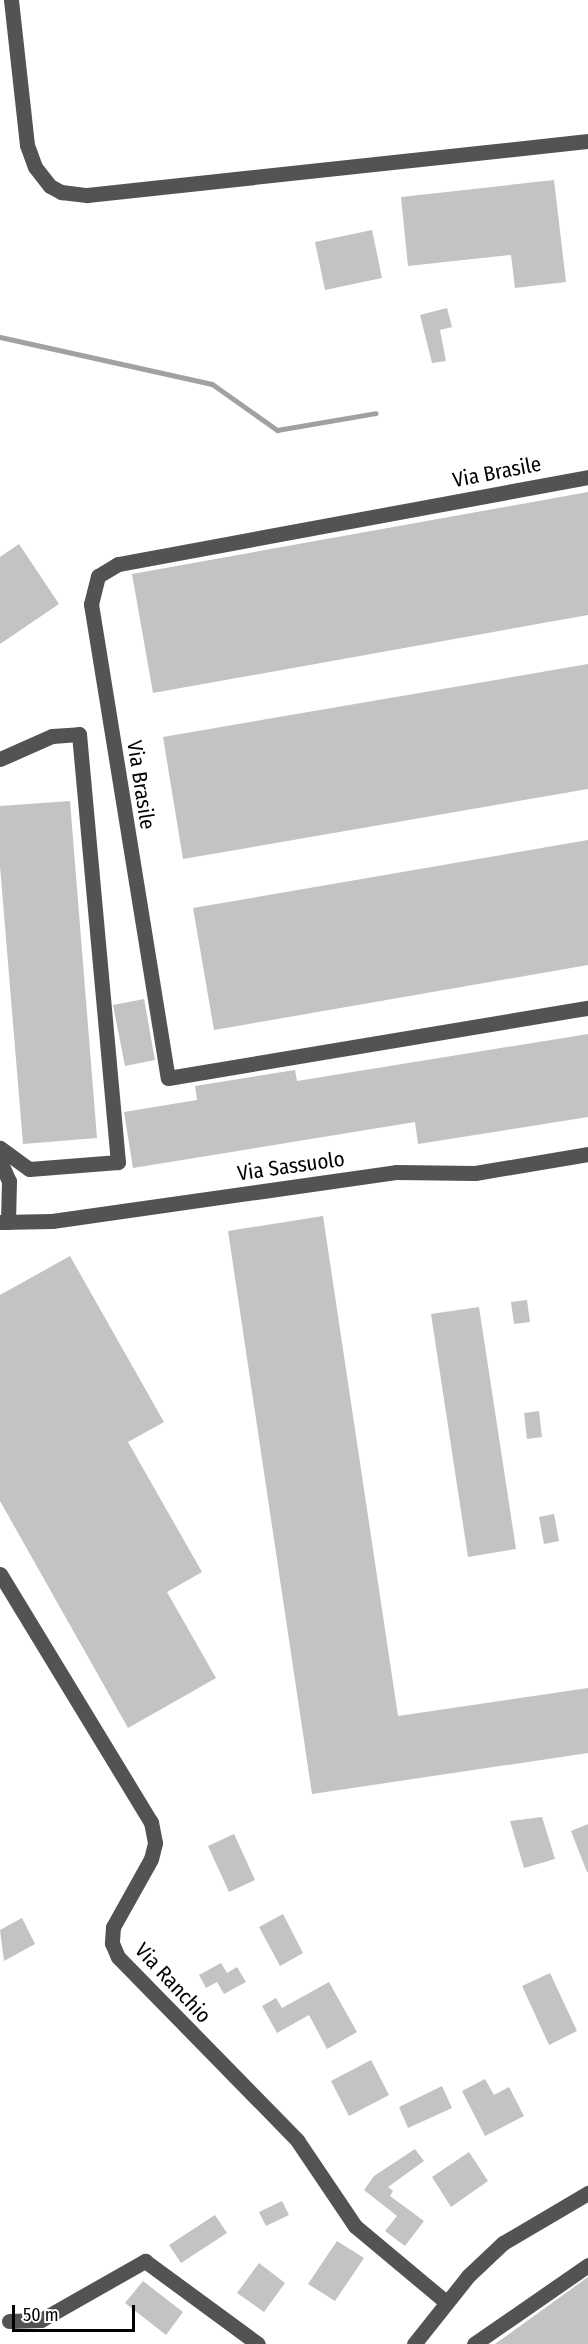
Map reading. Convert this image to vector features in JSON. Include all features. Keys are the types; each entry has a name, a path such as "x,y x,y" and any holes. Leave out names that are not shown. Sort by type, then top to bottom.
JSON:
{"street":[{"path":"11,0 27,145 35,167 50,186 61,192 87,195 588,141"},
{"name":"Via Brasile","path":"588,477 118,564 98,576 91,604 168,1078 588,1008"},
{"path":"0,759 52,736 80,734 118,1162 29,1169 0,1148"},
{"name":"Via Sassuolo","path":"4,1222 52,1221 396,1172 474,1173 588,1154"},
{"path":"0,1161 9,1182 4,1222"},
{"name":"Via Ranchio","path":"0,1574 151,1822 155,1843 151,1859 113,1927 112,1943 117,1957 297,2140 355,2226 446,2302"},
{"path":"414,2344 446,2302 503,2243 588,2193"},
{"path":"9,2321 41,2320 145,2261 258,2344"},
{"path":"474,2344 588,2265"}],"building":[{"path":"554,180 566,282 515,288 511,255 408,266 401,197"},
{"path":"372,230 382,278 325,290 315,242"},
{"path":"447,308 452,327 440,330 446,361 432,363 420,315"},
{"path":"588,492 588,615 153,693 132,574"},
{"path":"19,544 59,604 0,644 0,557"},
{"path":"588,664 588,789 183,859 163,737"},
{"path":"70,801 97,1138 23,1144 0,866 0,806"},
{"path":"588,840 588,965 214,1030 193,908"},
{"path":"144,999 155,1060 125,1066 113,1005"},
{"path":"588,1034 588,1117 418,1144 415,1122 133,1168 124,1112 197,1100 195,1086 295,1070 297,1081"},
{"path":"323,1216 398,1716 588,1688 588,1753 312,1794 228,1231"},
{"path":"70,1256 164,1422 128,1442 202,1572 167,1592 216,1678 128,1728 0,1501 0,1295"},
{"path":"527,1300 530,1322 514,1324 511,1302"},
{"path":"479,1307 516,1549 468,1557 431,1314"},
{"path":"539,1411 542,1437 527,1439 524,1413"},
{"path":"554,1514 559,1541 544,1544 539,1517"},
{"path":"542,1817 555,1859 524,1868 510,1821"},
{"path":"588,1824 588,1872 587,1872 571,1831"},
{"path":"234,1834 255,1880 229,1892 208,1846"},
{"path":"283,1914 303,1953 280,1966 259,1927"},
{"path":"22,1918 35,1944 4,1961 0,1930"},
{"path":"221,1963 227,1973 237,1967 246,1982 224,1994 217,1982 206,1988 199,1975"},
{"path":"550,1973 577,2031 549,2045 522,1986"},
{"path":"329,1982 357,2032 327,2049 309,2015 277,2033 262,2006 276,1998 282,2008"},
{"path":"371,2060 389,2095 349,2116 331,2081"},
{"path":"485,2079 494,2095 509,2087 524,2116 485,2136 462,2091"},
{"path":"442,2086 452,2108 408,2128 399,2107"},
{"path":"415,2149 424,2161 388,2187 393,2191 390,2196 424,2221 405,2246 385,2231 397,2216 364,2190 374,2176"},
{"path":"469,2152 488,2181 451,2207 432,2177"},
{"path":"282,2201 289,2215 266,2226 259,2212"},
{"path":"215,2215 227,2233 181,2263 169,2245"},
{"path":"337,2241 364,2258 335,2301 308,2284"},
{"path":"259,2263 285,2283 264,2312 237,2293"},
{"path":"588,2277 588,2344 495,2344"},
{"path":"143,2281 183,2312 166,2335 125,2303"}],"waterway":[{"path":"0,337 212,384 277,430 376,413"}]}
